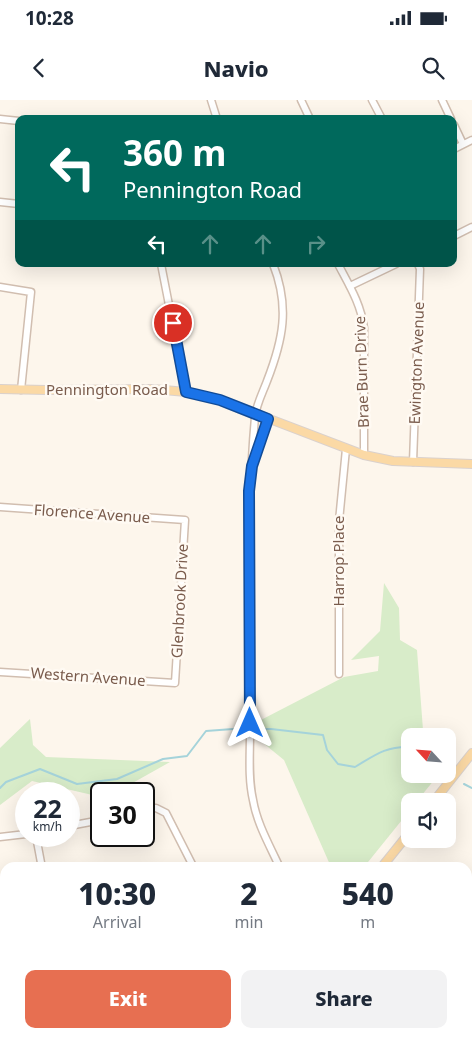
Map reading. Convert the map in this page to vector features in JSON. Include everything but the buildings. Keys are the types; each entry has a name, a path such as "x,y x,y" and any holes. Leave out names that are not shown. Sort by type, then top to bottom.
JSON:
{"main road":[{"name":"Pennington Road","path":"0,389 153,388 186,392 220,400 364,455 393,461 472,464"},
{"path":"440,793 472,754"},
{"path":"386,862 401,843"}],"street":[{"path":"211,100 216,115"},
{"path":"301,100 308,115"},
{"path":"372,100 380,115"},
{"path":"442,100 449,115"},
{"path":"0,119 15,121"},
{"path":"457,131 463,144"},
{"path":"457,147 472,140"},
{"path":"0,202 15,204"},
{"path":"457,234 472,227"},
{"path":"162,267 186,392"},
{"path":"250,723 249,505 255,414 276,356 283,328 281,293 274,267"},
{"name":"Brae Burn Drive","path":"340,267 359,306 364,328 364,455"},
{"path":"350,286 390,267"},
{"name":"Ewington Avenue","path":"413,462 419,267"},
{"path":"0,287 31,292 21,390"},
{"path":"252,466 268,419"},
{"name":"Harrop Place","path":"339,674 339,520 346,449"},
{"name":"Florence Avenue","path":"0,507 185,520"},
{"name":"Glenbrook Drive","path":"175,683 185,520"},
{"name":"Western Avenue","path":"0,672 175,683"},
{"path":"250,734 250,784 261,827 277,862"},
{"path":"155,808 166,813 191,862"},
{"path":"0,837 15,835"},
{"path":"38,847 41,862"}],"green space":[{"path":"384,583 399,608 400,640 417,650 423,728 401,728 401,783 432,783 424,793 401,793 401,821 368,862 329,862 284,760 257,738 257,722 344,677 378,671 379,656 351,660 380,631"},
{"path":"30,719 33,745 46,757 170,762 134,782 90,782 90,794 80,792 80,782 15,782 15,794 0,805 0,748"}],"waterway":[{"path":"0,788 6,782 40,769 77,784 117,779 163,759 187,756 206,731 271,729 323,735 327,750 338,764 355,767 375,755 401,747"},
{"path":"464,784 472,788"}],"route":[{"path":"173,323 186,392 220,400 268,419 252,466 249,491 250,723"}]}
